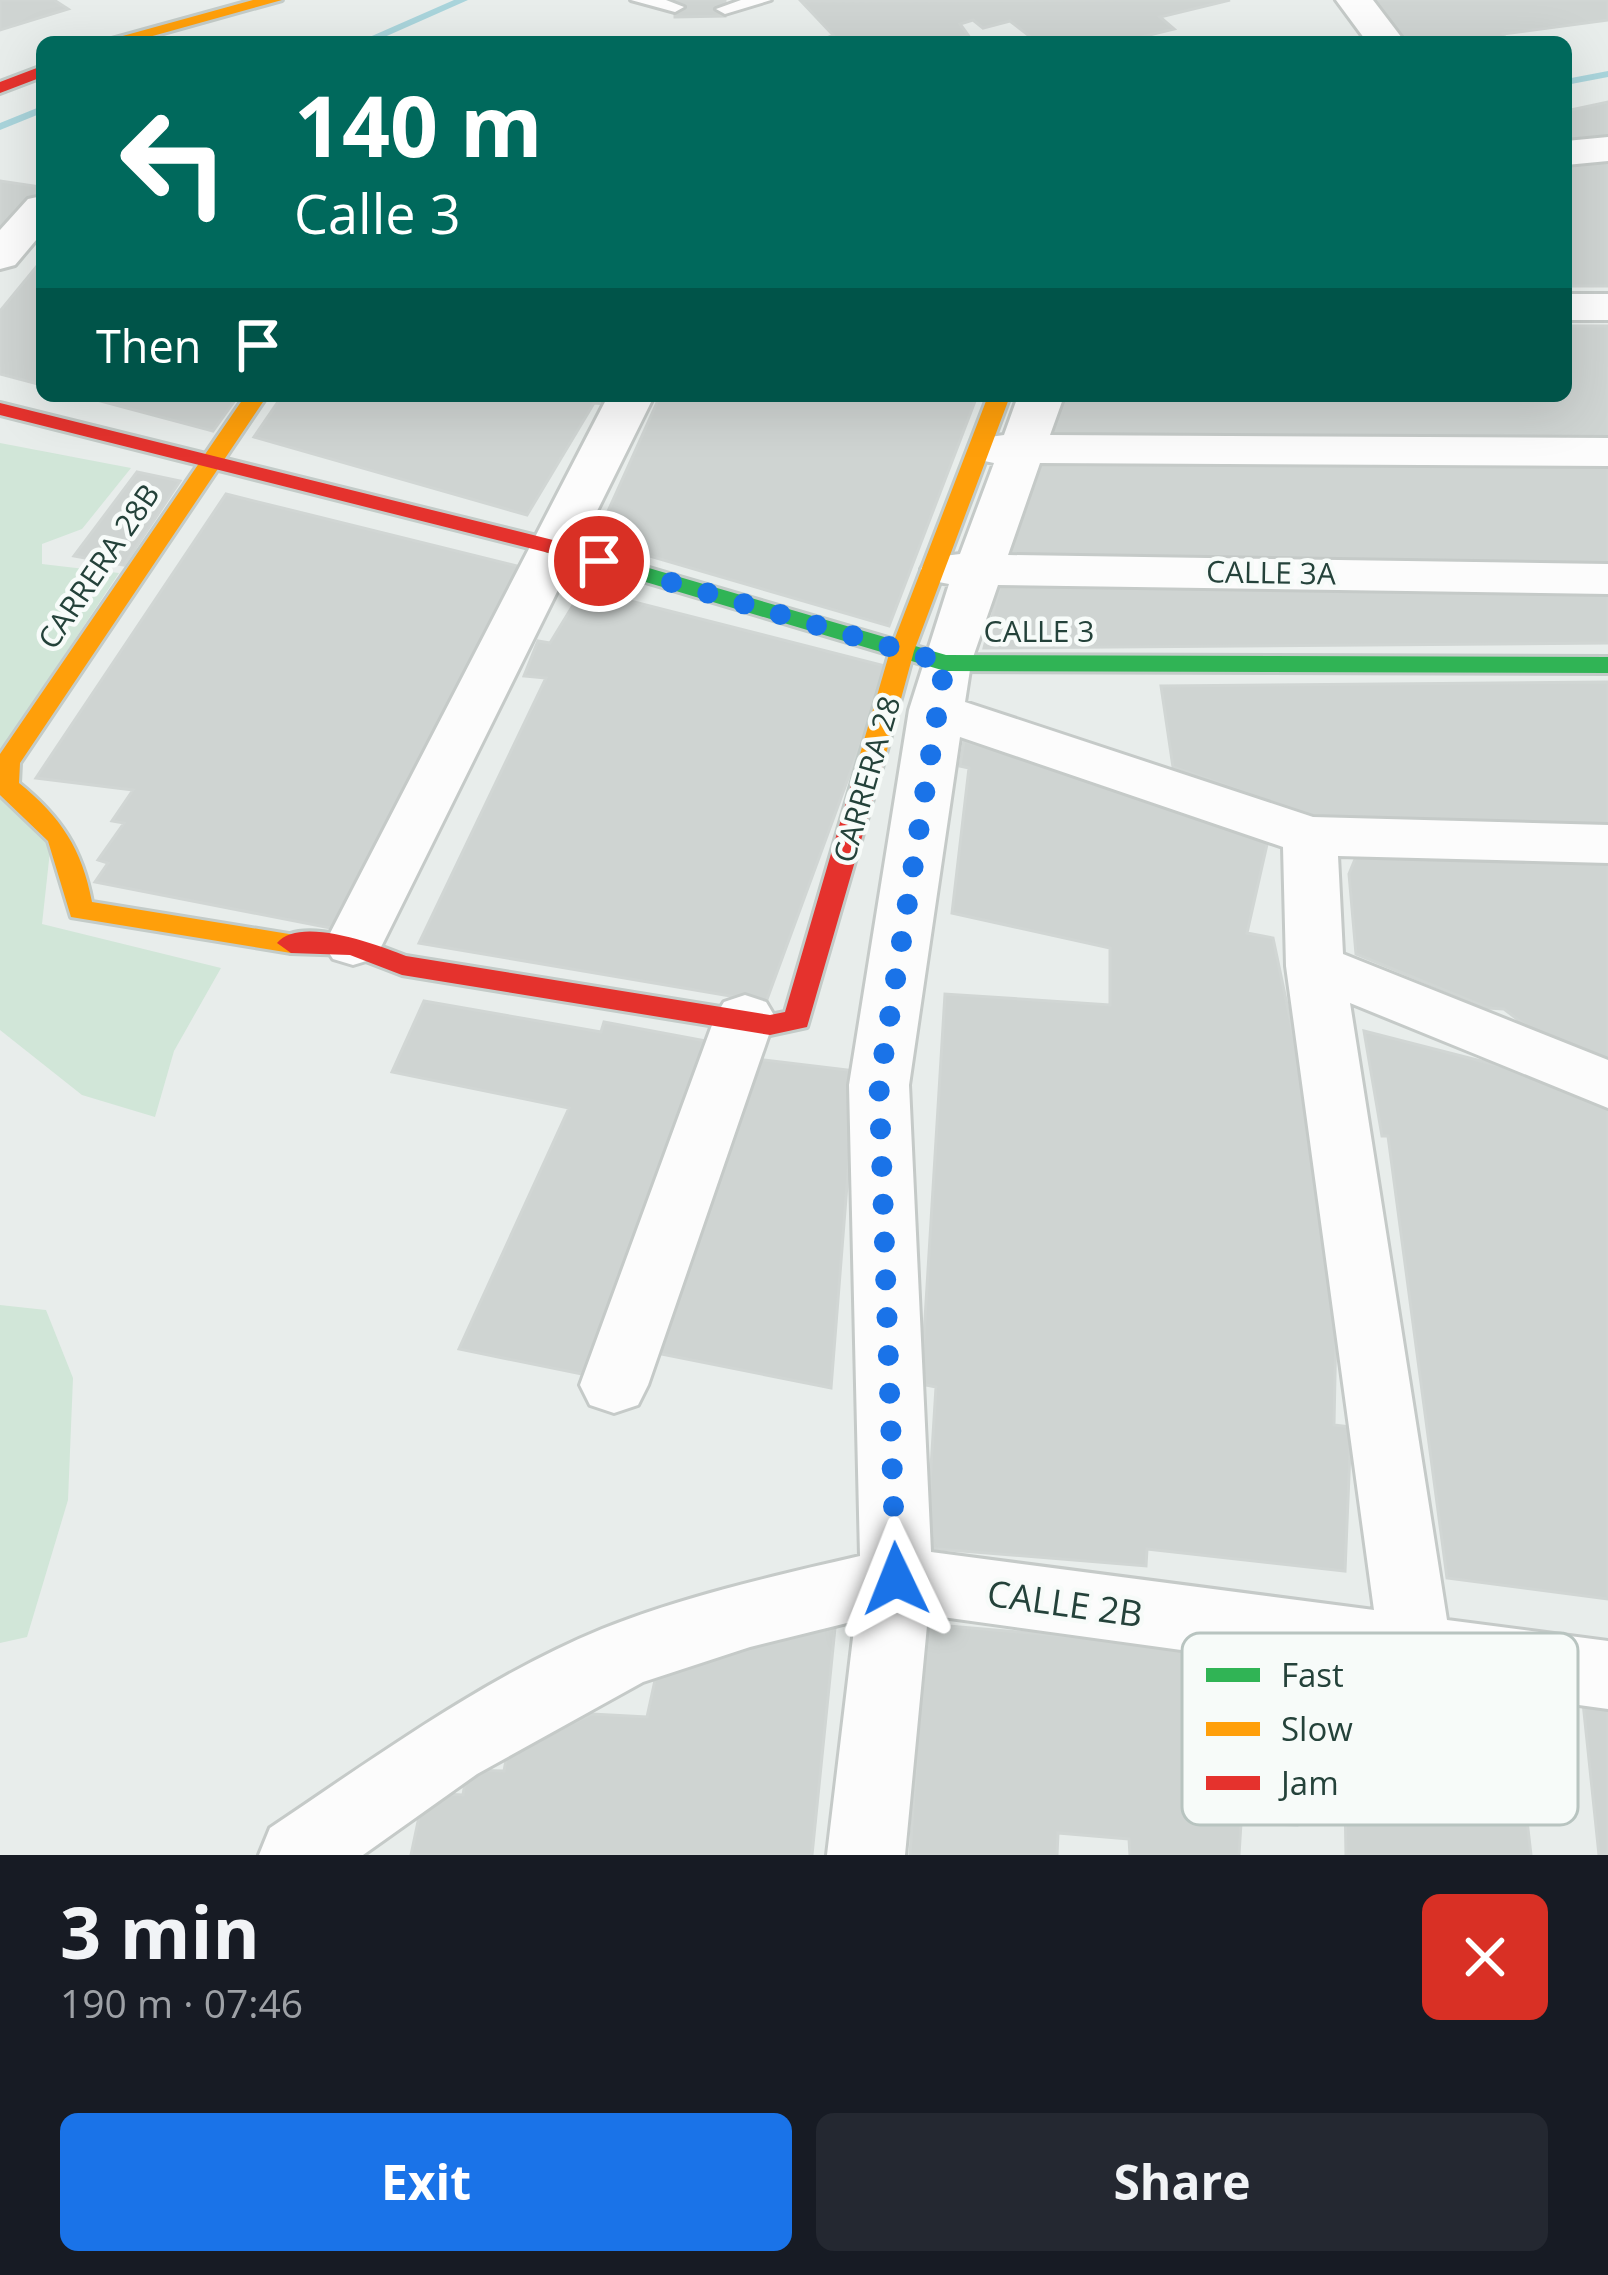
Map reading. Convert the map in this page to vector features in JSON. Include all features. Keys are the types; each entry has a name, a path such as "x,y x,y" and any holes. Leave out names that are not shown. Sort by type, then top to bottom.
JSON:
{"street":[{"path":"107,36 273,0"},
{"path":"1354,0 1381,36"},
{"path":"102,36 169,1"},
{"path":"0,70 36,55"},
{"path":"0,88 36,73"},
{"path":"1572,152 1608,149"},
{"path":"0,256 36,215"},
{"path":"1572,307 1608,307"},
{"name":"CARRERA 28B","path":"251,402 206,462 7,763 4,776 6,786 44,816 70,849 80,910 266,942 353,945"},
{"path":"614,1385 766,1020 402,965 353,945 628,402"},
{"name":"CARRERA 28","path":"999,402 1002,449"},
{"name":"CARRERA 28","path":"766,1020 797,1020 927,674 957,569 1002,449 1037,402"},
{"name":"CALLE 3","path":"0,409 556,548 927,674 1608,665"},
{"path":"1002,449 1608,452"},
{"name":"CALLE 3A","path":"957,569 1608,579"},
{"path":"927,674 1310,836 1608,844"},
{"name":"CARRERA 28","path":"866,1855 896,1579 879,1085 927,674"},
{"path":"1310,836 1316,966 1413,1633"},
{"path":"1316,966 1608,1085"},
{"name":"CALLE 2B","path":"298,1855 450,1748 623,1655 750,1614 896,1579 1275,1633"},
{"name":"CALLE 2B","path":"1578,1672 1608,1675"}],"lane":[{"path":"640,0 675,7"},
{"path":"725,9 762,0"}],"green space":[{"path":"0,443 131,468 82,529 42,544 42,564 119,573 0,752"},
{"path":"0,795 51,842 42,924 221,968 174,1051 155,1117 82,1095 0,1030"},
{"path":"0,1305 46,1310 73,1378 68,1500 27,1637 0,1643"}],"building":[{"path":"0,0 54,0 68,9 0,30"},
{"path":"675,0 725,0 725,16 675,17"},
{"path":"1230,0 1160,17 1174,29 1145,36 1029,36 1010,21 983,28 973,20 960,24 965,36 831,36 801,1"},
{"path":"1372,0 1608,0 1608,20 1504,36 1395,36"},
{"path":"1608,102 1608,140 1572,145 1572,110"},
{"path":"1608,162 1608,286 1572,286 1572,166"},
{"path":"0,181 36,186 36,193 0,235"},
{"path":"36,267 36,383 0,374 0,311"},
{"path":"1572,326 1608,326 1608,441 1049,436 1061,402 1572,402"},
{"path":"104,402 234,402 213,431"},
{"path":"278,402 606,402 594,403 527,515 254,437"},
{"path":"657,402 975,402 889,626 595,540"},
{"path":"1043,458 1608,461 1608,568 1008,560"},
{"path":"137,472 180,481 124,565 74,556"},
{"path":"226,494 521,567 331,928 95,882 108,863 98,860 124,823 112,821 133,790 36,778"},
{"path":"1000,586 1608,589 1608,643 984,648"},
{"path":"583,589 889,667 766,1002 419,943 546,678 524,676 538,641 550,643"},
{"path":"1608,682 1608,827 1311,816 1173,767 1161,686"},
{"path":"964,741 1153,796 1268,840 1247,933 1273,938 1302,1076 1336,1326 1334,1425 1351,1427 1345,1571 1147,1549 1146,1566 926,1548 936,1387 921,1384 945,994 1110,1005 1110,948 952,913 969,768 960,766"},
{"path":"1360,847 1608,854 1608,1069 1547,1042 1504,1009 1488,1008 1356,954 1349,874"},
{"path":"424,1001 601,1032 604,1022 716,1043 587,1375 459,1349 569,1108 392,1072"},
{"path":"1364,1031 1512,1069 1608,1106 1608,1599 1447,1578 1388,1136 1382,1136"},
{"path":"755,1059 856,1071 831,1388 657,1353"},
{"path":"836,1618 812,1855 411,1855 424,1793 463,1795 467,1770 504,1771 507,1755 592,1714 647,1717 662,1648"},
{"path":"925,1624 1182,1646 1182,1825 1241,1825 1239,1855 1130,1855 1129,1839 1058,1833 1057,1855 910,1855"},
{"path":"1582,1693 1608,1694 1608,1855 1599,1855"},
{"path":"1345,1825 1528,1825 1531,1855 1346,1855"}],"waterway":[{"path":"377,36 463,0"},
{"path":"1572,81 1608,74"},
{"path":"0,127 36,112"}],"traffic: fast":[{"path":"553,547 945,663 1608,665"}],"traffic: slow":[{"path":"133,36 273,0"},
{"path":"252,402 7,763 6,786 60,838 80,910 291,943"},
{"path":"871,761 902,651 997,402"}],"traffic: jam":[{"path":"0,88 36,73"},
{"path":"0,409 553,547"},
{"path":"291,943 353,945 402,965 770,1025 797,1020 871,761"}],"route":[{"path":"599,561 945,663 879,1085 896,1579"}]}
